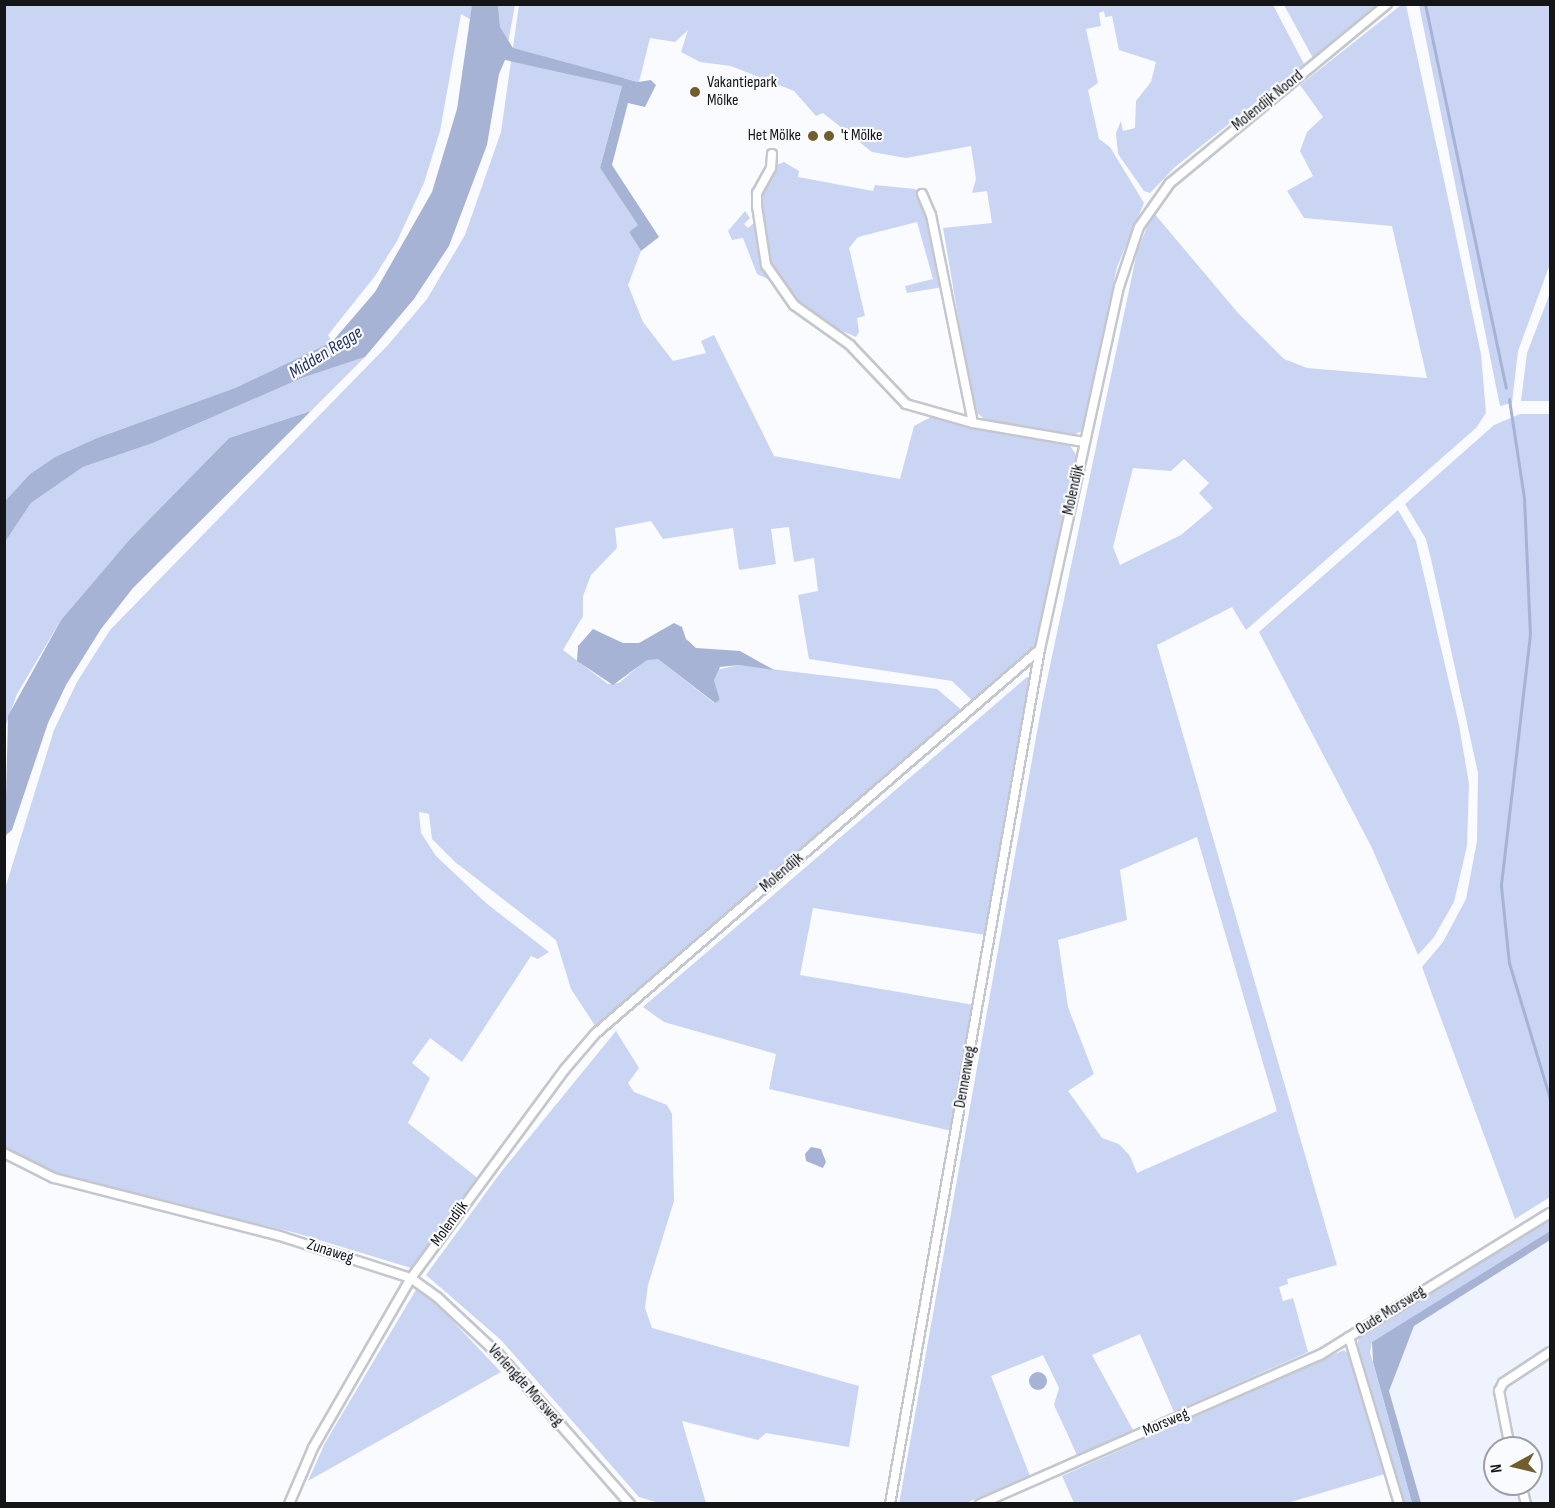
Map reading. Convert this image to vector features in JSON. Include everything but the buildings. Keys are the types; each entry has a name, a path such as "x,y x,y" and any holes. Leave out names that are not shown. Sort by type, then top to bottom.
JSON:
{"street":[{"name":"Molendijk Noord","path":"1153,203 1190,165 1387,4"},
{"name":"Molendijk","path":"772,154 771,168 756,198 766,266 780,290 794,305 850,345 906,404 973,423 1084,442"},
{"path":"922,194 931,215 973,423"},
{"name":"Molendijk","path":"411,1278 565,1069 595,1034 1040,650 1119,287 1139,227 1153,203"},
{"name":"Dennenweg","path":"890,1503 1040,650"},
{"name":"Zunaweg","path":"4,1153 54,1178 280,1236 411,1278"},
{"name":"Oude Morsweg","path":"1399,1503 1349,1337 1551,1213"},
{"path":"289,1503 313,1448 411,1278"},
{"name":"Verlengde Morsweg","path":"411,1278 437,1297 498,1354 630,1503"},
{"name":"Morsweg","path":"980,1503 1320,1355 1349,1337"},
{"path":"1508,1436 1499,1391 1512,1377 1551,1352"}],"shaded area":[{"path":"5,5 472,5 473,21 461,14 440,131 424,183 397,241 375,276 328,335 332,342 235,388 97,438 55,457 30,474 5,501"},
{"path":"498,5 515,5 508,43 500,27"},
{"path":"519,5 1273,5 1304,64 1175,167 1150,193 1144,191 1118,154 1116,133 1121,121 1123,131 1135,128 1136,101 1151,82 1156,62 1119,50 1112,16 1105,17 1104,11 1099,13 1101,26 1086,29 1098,83 1088,90 1099,139 1110,147 1144,203 1117,267 1082,431 1071,436 990,424 974,410 943,228 992,223 987,191 972,193 976,179 971,146 906,158 872,152 823,113 816,116 794,91 731,66 700,62 681,52 688,30 675,42 650,38 639,82 624,78 600,168 639,225 629,232 641,251 628,285 643,322 673,361 706,353 701,341 714,335 774,456 900,479 914,426 931,417 1068,442 1076,455 1040,637 1033,649 975,703 952,681 809,659 798,595 818,591 814,558 794,562 789,527 771,529 776,564 739,570 733,528 663,539 651,521 615,528 617,548 591,575 583,596 583,616 563,650 608,684 619,683 647,659 658,659 714,703 720,700 714,680 716,670 738,665 937,689 964,712 598,1030 571,989 556,940 455,862 432,839 429,814 419,812 421,833 436,856 486,903 549,952 538,959 531,956 462,1062 430,1038 412,1063 430,1078 408,1123 480,1180 411,1268 296,1233 77,1181 17,1157 5,1148 4,892 54,730 77,682 110,630 388,345 427,299 465,235 501,132"},
{"path":"1284,5 1380,5 1313,58"},
{"path":"1401,5 1406,5 1481,354 1486,413 1476,428 1246,630 1232,607 1157,645 1337,1265 1287,1279 1288,1284 1279,1287 1283,1301 1293,1298 1308,1352 1174,1412 1140,1334 1092,1355 1133,1430 1077,1455 1054,1405 1059,1388 1043,1355 991,1376 1030,1476 966,1503 899,1504 1042,704 1137,252 1153,212 1238,313 1284,359 1307,368 1427,378 1392,226 1304,218 1287,191 1313,176 1300,151 1307,132 1323,117 1300,85","holes":["1184,459 1209,483 1199,493 1213,508 1181,535 1120,565 1113,547 1133,468 1171,471","1197,837 1277,1111 1137,1173 1130,1156 1119,1144 1102,1138 1068,1091 1094,1074 1068,1007 1058,940 1127,920 1120,870"]},
{"path":"1419,5 1550,5 1550,264 1518,351 1512,403 1500,406"},
{"path":"784,162 799,171 798,177 873,191 875,185 915,189 925,204 943,287 907,293 905,286 933,279 917,222 858,237 849,248 865,316 857,318 859,332 856,337 833,327 799,303 769,263 759,204 776,165"},
{"path":"745,211 750,218 744,224 748,228 755,222 763,265 770,280 757,274 743,238 732,240 728,231"},
{"path":"1550,293 1550,401 1521,401 1527,353"},
{"path":"365,357 311,411 229,438 130,539 61,620 17,694 5,728 5,542 31,503 83,467 153,443 302,378"},
{"path":"1520,414 1550,414 1550,1197 1515,1219 1422,967 1443,942 1466,899 1477,841 1478,773 1426,539 1405,504 1494,425"},
{"path":"1398,510 1416,541 1459,725 1469,784 1467,846 1454,902 1434,937 1418,955 1372,848 1259,632"},
{"path":"1027,677 1032,677 986,935 813,908 800,975 974,1005 952,1131 769,1089 776,1054 664,1022 643,1007"},
{"path":"616,1031 639,1068 628,1083 634,1092 667,1105 672,1114 674,1201 648,1285 645,1308 652,1328 859,1386 849,1447 766,1433 758,1440 682,1421 706,1503 659,1503 639,1497 501,1340 426,1275 501,1172"},
{"path":"1550,1216 1550,1231 1372,1342 1370,1352 1412,1503 1401,1503 1356,1348 1360,1335"},
{"path":"1550,1238 1550,1503 1420,1503 1376,1346"},
{"path":"417,1288 431,1298 501,1372 308,1481 325,1443"},
{"path":"1344,1350 1350,1355 1385,1474 1284,1504 1074,1503 1062,1476"}],"water":[{"name":"Midden Regge","path":"472,5 498,5 500,27 513,48 638,82 651,80 656,85 645,107 628,103 612,165 659,237 641,251 629,232 638,225 600,168 622,86 505,60 499,74 487,145 449,246 414,299 365,357 302,378 153,443 83,467 31,503 5,542 5,501 30,474 55,457 97,438 235,388 332,342 375,292 432,192 457,109"},
{"path":"311,411 133,588 101,629 66,685 48,723 12,830 5,836 8,716 61,620 130,539 229,438"},
{"path":"674,623 682,627 686,639 696,648 740,651 774,670 738,665 720,667 714,680 720,700 715,703 658,659 647,660 613,685 577,661 578,646 593,629 623,643 639,643"},
{"path":"811,1147 821,1149 826,1162 823,1168 806,1161 805,1154"},
{"path":"1550,1231 1550,1240 1414,1326 1389,1391 1421,1503 1412,1503 1373,1362 1372,1342"},
{"path":"1038,1372 1044,1375 1047,1381 1044,1387 1038,1390 1032,1387 1029,1381 1032,1375"}],"waterway":[{"path":"1425,4 1506,388"},
{"path":"1509,399 1524,498 1530,634 1501,886 1509,963 1550,1099"}],"place":[{"name":"Vakantiepark Mölke","path":"695,92"},
{"name":"Het Mölke","path":"813,136"},
{"name":"'t Mölke","path":"829,136"}]}
